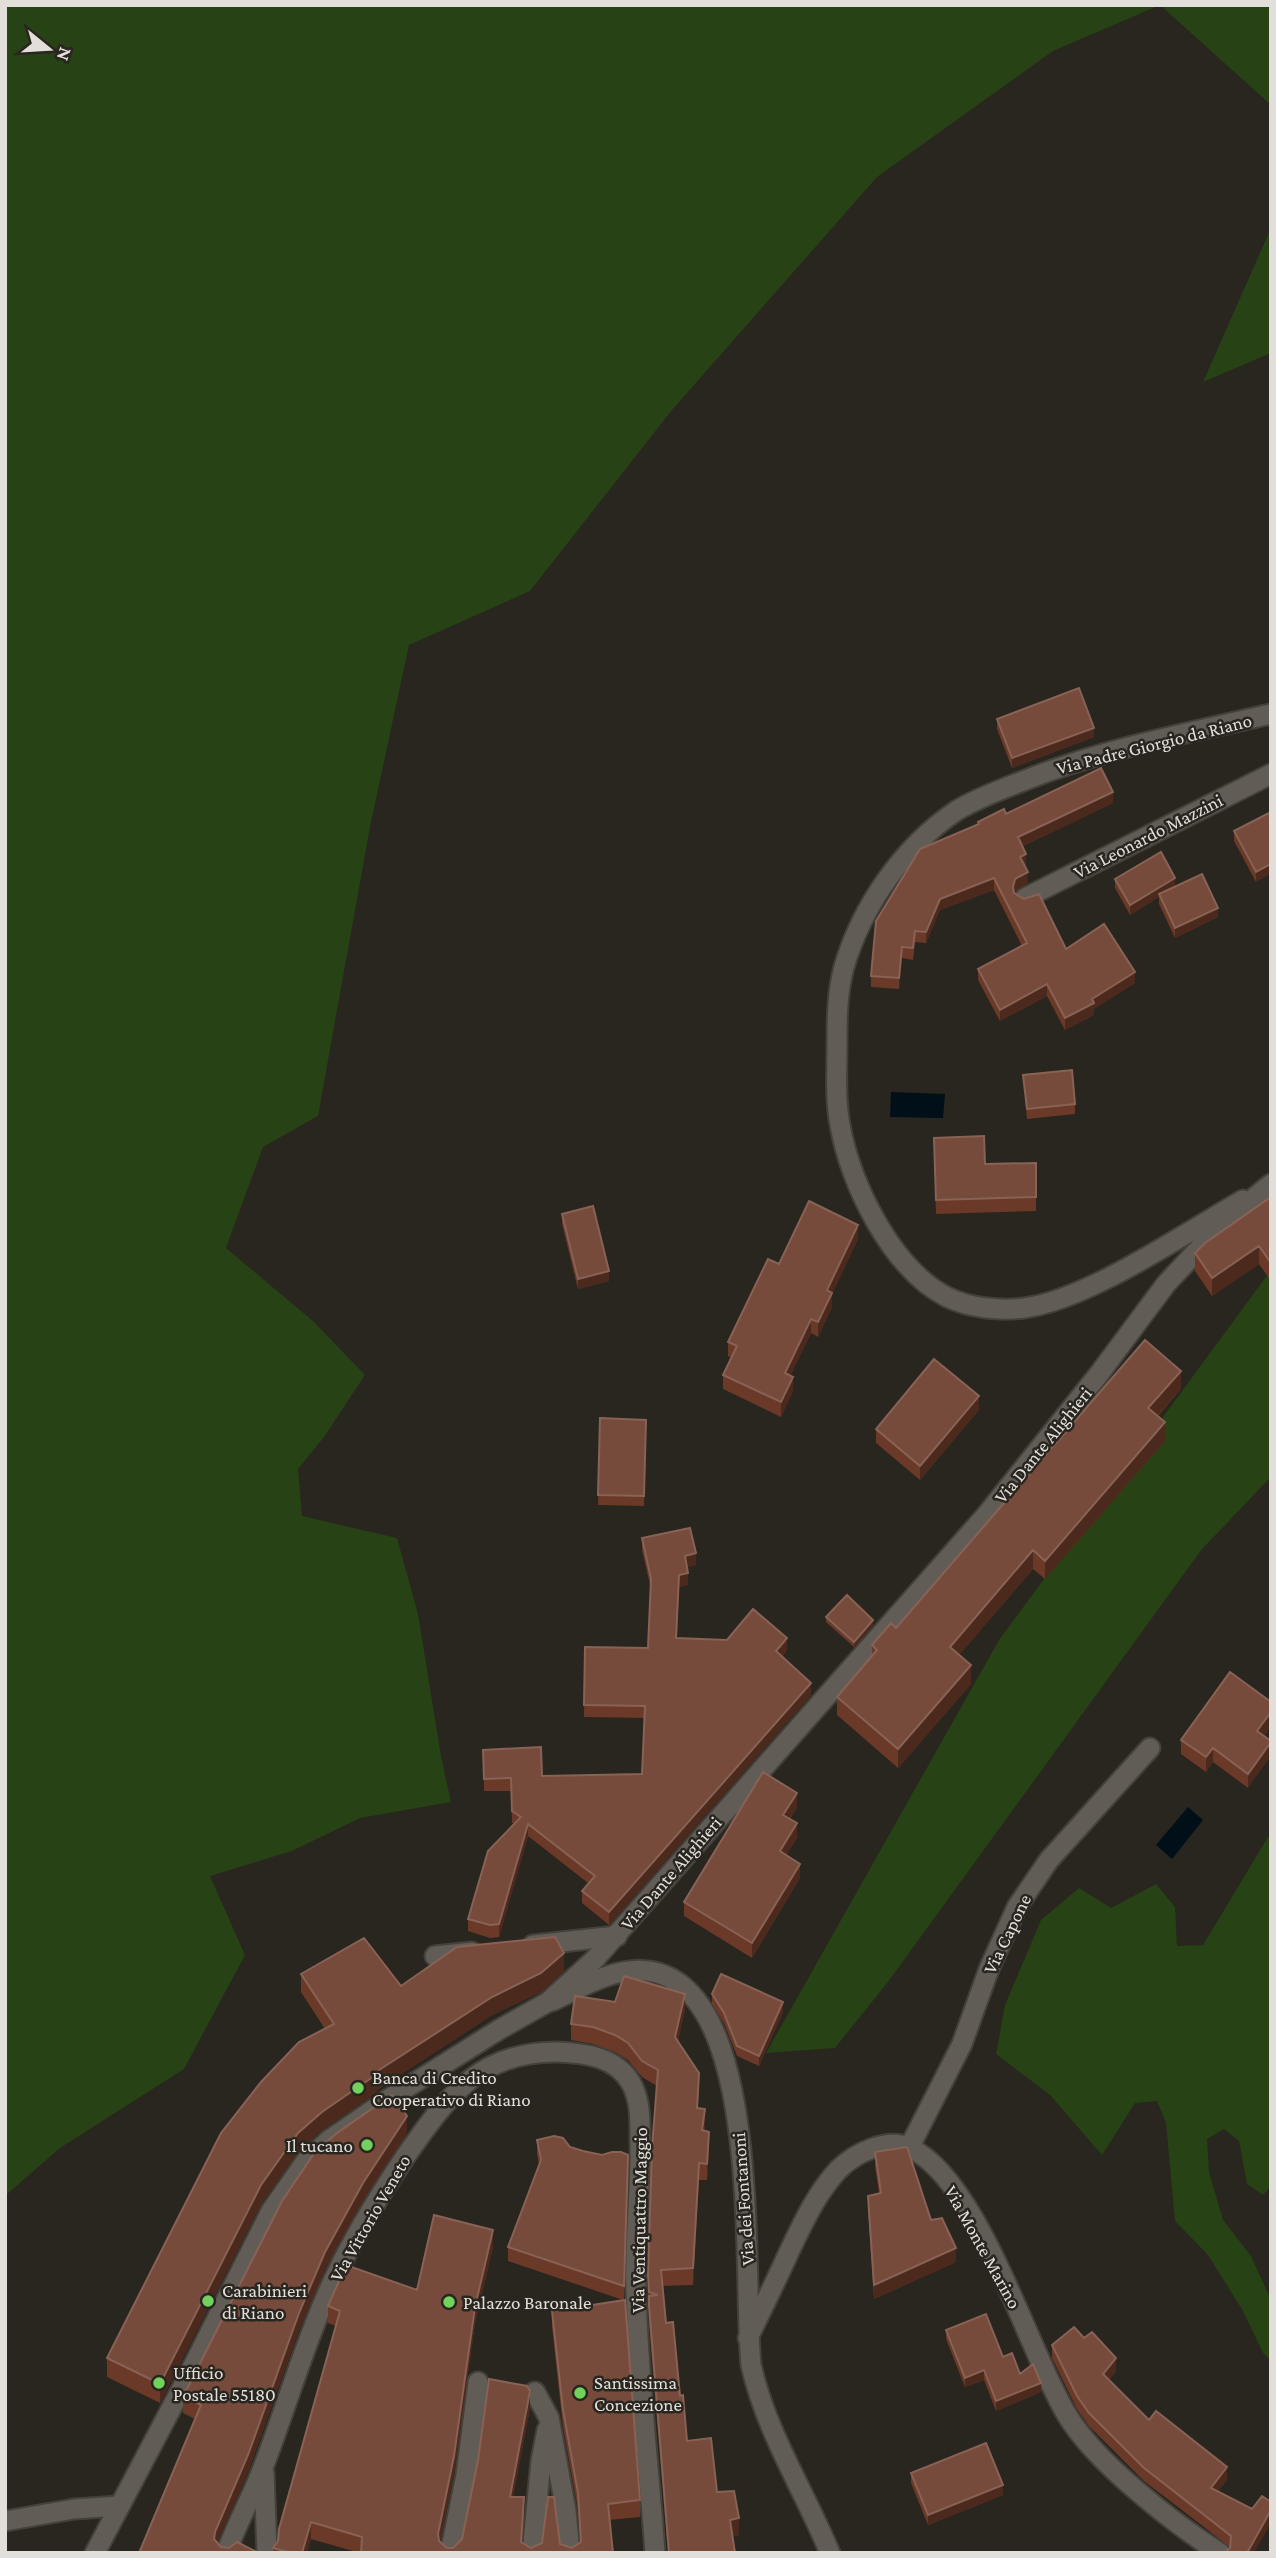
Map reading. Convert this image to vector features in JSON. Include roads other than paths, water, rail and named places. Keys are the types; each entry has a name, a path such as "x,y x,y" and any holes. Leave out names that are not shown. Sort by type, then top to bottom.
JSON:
{"street":[{"name":"Via Padre Giorgio da Riano","path":"1271,714 1124,748 1045,772 972,802 955,812 923,839 889,877 870,908 844,967 838,996 836,1102 851,1168 879,1229 925,1282 948,1297 969,1305 1003,1309 1023,1308 1066,1296 1114,1274 1271,1184"},
{"name":"Via Leonardo Mazzini","path":"1025,898 1271,774"},
{"name":"Via Dante Alighieri","path":"94,2553 271,2211 298,2170 329,2140 460,2054 548,2003 617,1936 827,1693 988,1513 1099,1374 1166,1284 1222,1224 1271,1184"},
{"name":"Via Capone","path":"909,2148 962,2045 989,1969 1017,1908 1049,1860 1150,1748"},
{"path":"513,1948 617,1936"},
{"path":"435,1956 487,1950"},
{"name":"Via dei Fontanoni","path":"548,2003 619,1973 647,1971 665,1975 683,1987 708,2017 732,2084 737,2116 745,2224 748,2338 756,2387 772,2431 830,2553"},
{"name":"Via Ventiquattro Maggio","path":"456,2090 497,2062 547,2052 579,2053 598,2057 615,2065 634,2090 640,2116 641,2185 636,2288 641,2395 655,2553"},
{"path":"460,2054 473,2076"},
{"name":"Via Vittorio Veneto","path":"226,2553 264,2467 315,2324 347,2252 394,2174 439,2109 456,2090"},
{"path":"748,2338 804,2220 838,2171 860,2153 880,2146 899,2145 909,2148"},
{"name":"Via Monte Marino","path":"909,2148 934,2165 964,2204 995,2262 1053,2389 1080,2433 1103,2458 1149,2499 1220,2553"},
{"path":"450,2553 466,2475 478,2382"},
{"path":"535,2392 549,2418 566,2511 570,2553"},
{"path":"532,2553 541,2461 549,2418"},
{"path":"264,2467 267,2553"},
{"path":"5,2521 74,2509 119,2506"}],"place":[{"name":"Banca di Credito Cooperativo di Riano","path":"358,2088"},
{"name":"Il tucano","path":"367,2145"},
{"name":"Carabinieri di Riano","path":"208,2301"},
{"name":"Palazzo Baronale","path":"449,2302"},
{"name":"Ufficio Postale 55180","path":"159,2383"},
{"name":"Santissima Concezione","path":"580,2393"}]}
